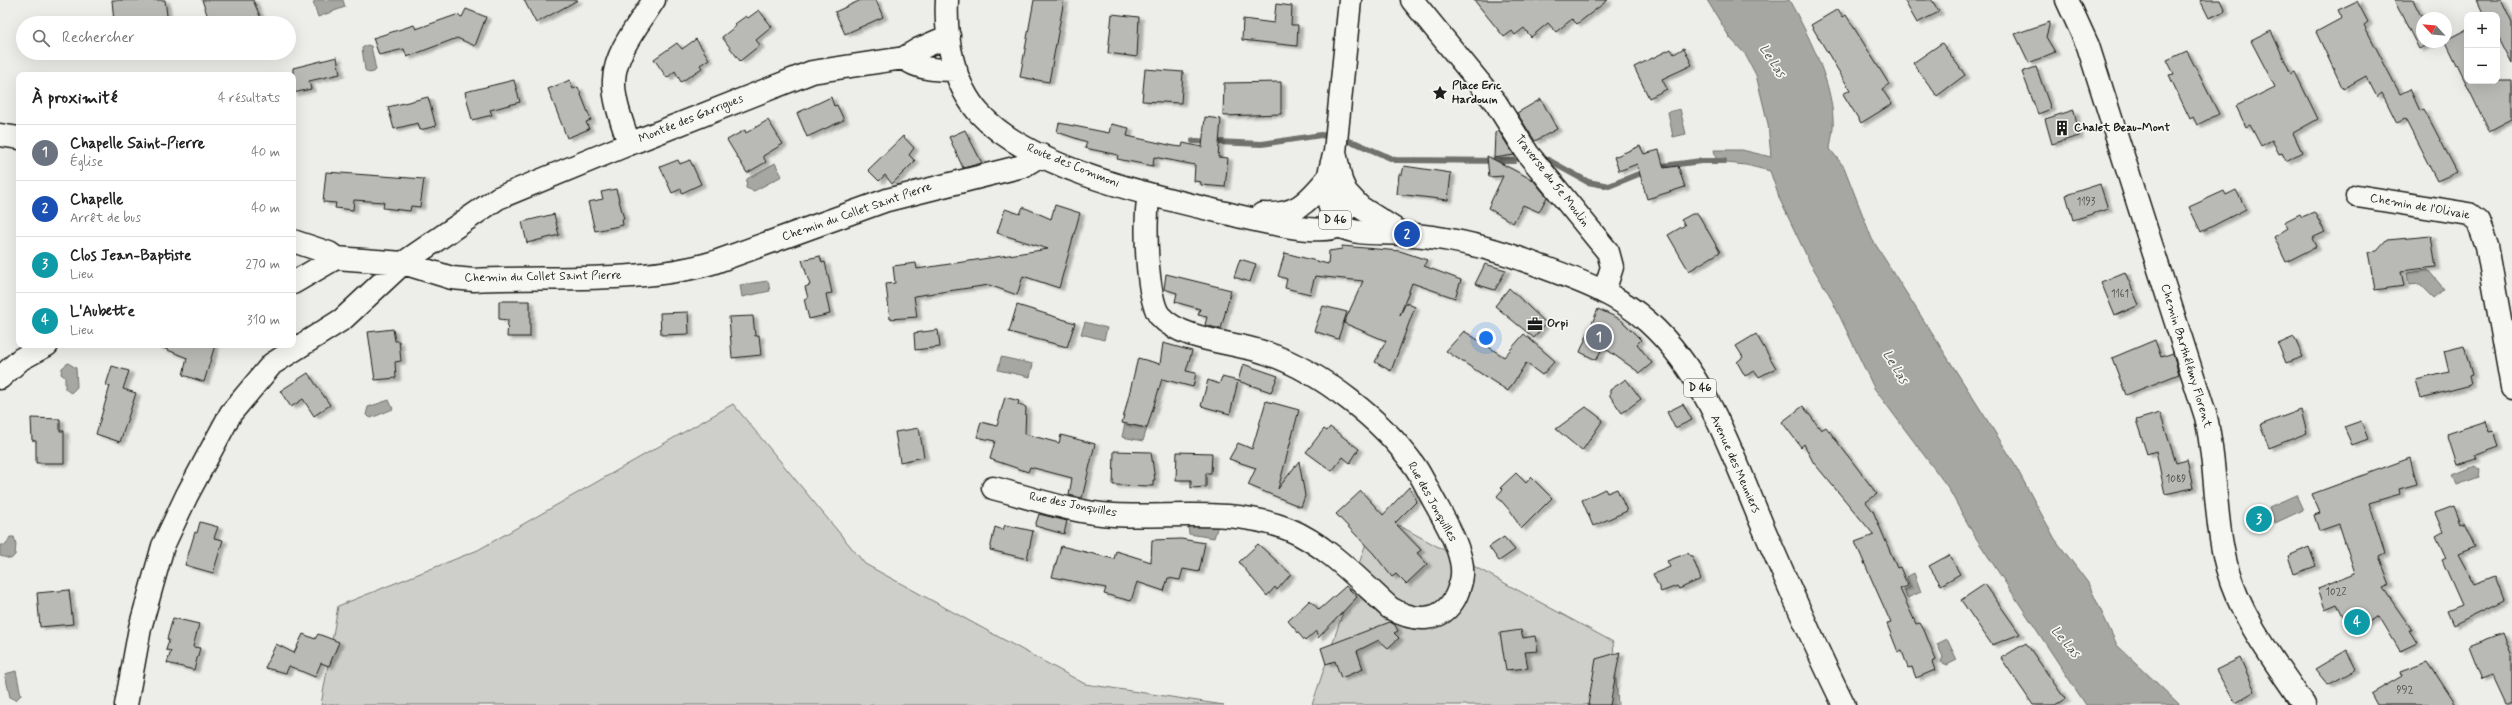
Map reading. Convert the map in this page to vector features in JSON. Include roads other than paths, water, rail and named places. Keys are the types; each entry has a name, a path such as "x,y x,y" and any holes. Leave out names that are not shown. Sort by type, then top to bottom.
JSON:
{"street":[{"name":"Montée des Garrigues","path":"654,0 621,55 615,74 617,102 629,144 812,72 904,58 918,48 948,36"},
{"name":"Route des Commoni","path":"947,0 948,36 956,70 979,113 1009,138 1041,155 1149,195 1271,224 1328,230 1338,220"},
{"name":"D 46","path":"1338,220 1328,201 1327,179 1335,152 1350,0"},
{"name":"Traverse du 5e Moulin","path":"1412,0 1496,103 1528,154 1608,252 1612,267 1604,292"},
{"name":"Chemin Barthélémy Florent","path":"2067,0 2088,46 2206,417 2214,460 2223,550 2231,581 2247,618 2304,705"},
{"path":"904,58 916,65 930,69 956,70"},
{"path":"0,135 16,138"},
{"path":"126,705 140,628 163,546 187,495 231,413 272,364 343,319 403,263 431,242 509,192 629,144"},
{"name":"D 46","path":"1335,152 1341,181 1346,192"},
{"name":"Chemin du Collet Saint Pierre","path":"336,258 403,263 452,278 474,280 636,274 687,270 715,262 887,200 1023,166 1041,155"},
{"path":"1281,215 1309,200 1327,179"},
{"path":"1338,220 1346,206 1346,192"},
{"name":"Avenue des Meuniers","path":"1346,192 1360,207 1395,230"},
{"name":"Rue des Jonquilles","path":"993,488 1113,515 1211,514 1272,524 1298,534 1325,550 1390,608 1399,614 1409,618 1429,618 1446,610 1453,601 1462,580 1462,567 1454,537 1416,468 1361,408 1333,388 1280,359 1267,353 1202,337 1168,323 1158,313 1150,287 1146,218 1149,195"},
{"name":"Chemin de l'Olivaie","path":"2358,196 2469,214 2478,221 2487,246 2512,388"},
{"name":"Route des Commoni","path":"1223,212 1338,220"},
{"name":"Avenue des Meuniers","path":"1338,220 1354,232 1395,230 1463,243 1525,260 1604,292 1633,310 1657,330 1679,356 1705,398 1730,448 1783,574 1844,705"},
{"path":"296,243 329,253 336,258 296,281"},
{"path":"0,378 21,359 41,348"}],"water":[{"path":"320,0 343,0 345,7 318,17 313,2"},
{"name":"Le Las","path":"1707,0 1789,0 1811,42 1828,89 1832,104 1833,123 1830,149 1844,167 1872,239 2010,456 2055,539 2088,583 2117,645 2180,705 2086,705 1974,535 1947,486 1874,388 1829,294 1810,263 1780,200 1770,171 1746,165 1717,162 1714,150 1742,150 1771,157 1768,124 1756,75 1745,54 1730,38"},
{"path":"367,45 371,46 376,70 369,73 365,70 362,48"},
{"path":"1680,109 1686,134 1673,137 1668,112"},
{"path":"775,163 782,176 754,191 746,188 747,179"},
{"path":"2428,270 2444,289 2434,298 2420,284 2409,285 2407,273"},
{"path":"768,281 770,291 742,297 740,285"},
{"path":"1085,322 1107,328 1104,340 1081,334"},
{"path":"1001,357 1033,364 1030,377 998,370"},
{"path":"68,363 76,368 77,387 71,393 65,389 65,377 61,374 62,368"},
{"path":"389,400 393,409 371,418 366,415 368,407"},
{"path":"1125,423 1147,428 1143,441 1122,437"},
{"path":"2475,466 2480,470 2479,477 2457,485 2453,475"},
{"path":"2296,495 2303,510 2275,523 2269,507"},
{"path":"1218,525 1214,538 1189,534 1188,526"},
{"path":"10,537 14,537 16,544 15,555 11,559 0,556 0,545 6,545"},
{"path":"1914,573 1921,592 1907,598 1904,590 1910,587 1906,577"},
{"path":"1947,639 1957,660 1947,665 1941,662 1943,657 1937,644"},
{"path":"16,671 21,695 16,700 10,697 5,674"}],"waterway":[{"path":"1193,141 1262,144 1321,135 1356,143 1395,160 1514,161"},
{"path":"1548,160 1588,182 1609,186 1646,171"},
{"path":"1656,167 1701,161 1724,161"}],"place":[{"name":"Place Eric Hardouin","path":"1440,93"},
{"name":"Chalet Beau-Mont","path":"2062,128"},
{"name":"Chapelle","path":"1407,234"},
{"name":"Orpi","path":"1535,324"},
{"name":"Chapelle Saint-Pierre","path":"1599,337"},
{"name":"Clos Jean-Baptiste","path":"2259,519"},
{"name":"L'Aubette","path":"2357,622"}]}
